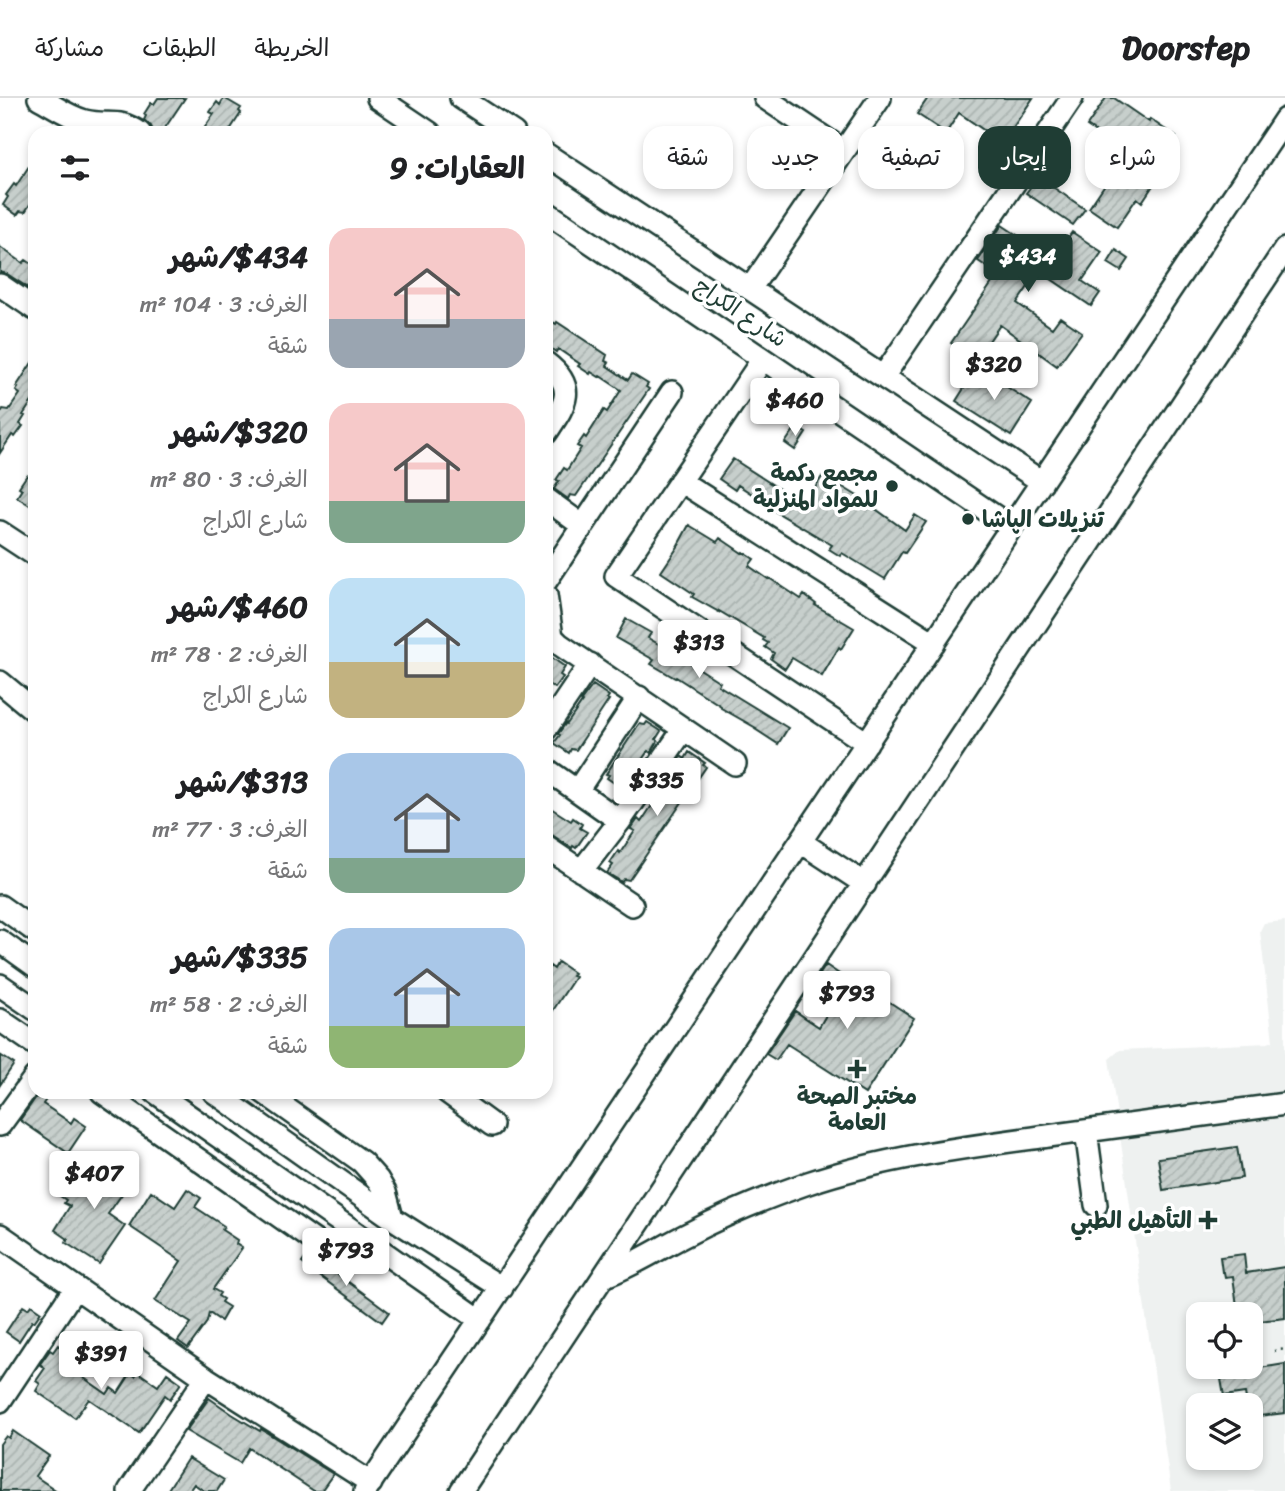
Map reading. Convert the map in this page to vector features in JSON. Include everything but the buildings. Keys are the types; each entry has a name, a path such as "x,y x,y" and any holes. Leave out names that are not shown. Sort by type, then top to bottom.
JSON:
{"street":[{"path":"39,98 76,119 130,126"},
{"path":"378,98 420,126"},
{"path":"461,98 503,126"},
{"path":"765,98 807,126"},
{"path":"844,151 880,98"},
{"path":"883,377 1072,98"},
{"path":"0,1235 368,1487 1285,119"},
{"path":"553,159 1042,482"},
{"path":"750,289 818,189"},
{"name":"شارع الكراج","path":"553,217 1012,527"},
{"path":"461,1491 1285,249"},
{"path":"0,285 28,304"},
{"path":"763,359 616,576 867,743"},
{"path":"553,369 566,392 564,406 553,422"},
{"path":"553,571 672,392"},
{"path":"680,481 934,643"},
{"path":"553,504 583,526"},
{"path":"0,532 28,550"},
{"path":"553,637 559,644 736,764"},
{"path":"553,719 590,664"},
{"path":"0,682 28,704"},
{"path":"577,791 639,697"},
{"path":"581,871 620,821 684,729"},
{"path":"553,774 620,821"},
{"path":"801,842 865,884"},
{"path":"553,852 632,905"},
{"path":"0,906 28,926"},
{"path":"0,941 28,961"},
{"path":"0,985 28,1004"},
{"path":"0,1020 28,1040"},
{"path":"0,1125 28,1087"},
{"path":"112,1099 326,1250 345,1253 373,1245"},
{"path":"165,1099 480,1320"},
{"path":"224,1099 392,1218 502,1288"},
{"path":"273,1099 362,1161 385,1192 392,1218"},
{"path":"457,1099 492,1125"},
{"path":"605,1276 642,1261 706,1225 767,1198 844,1172 897,1158 1285,1104"},
{"path":"241,1151 260,1125"},
{"path":"1086,1131 1096,1205"},
{"path":"0,1401 75,1288"},
{"path":"129,1491 206,1377"}],"path":[{"path":"1274,1351 1285,1349"}],"shaded area":[{"name":"التأهيل الطبي","path":"1285,921 1285,1491 1171,1491 1109,1059 1120,1050 1273,1041 1260,931 1264,923"}],"place":[{"name":"مجمع دكمة للمواد المنزلية","path":"892,486"},
{"name":"تنزيلات الپاشا","path":"968,519"},
{"name":"مختبر الصحة العامة","path":"857,1069"},
{"name":"التأهيل الطبي","path":"1208,1220"}]}
